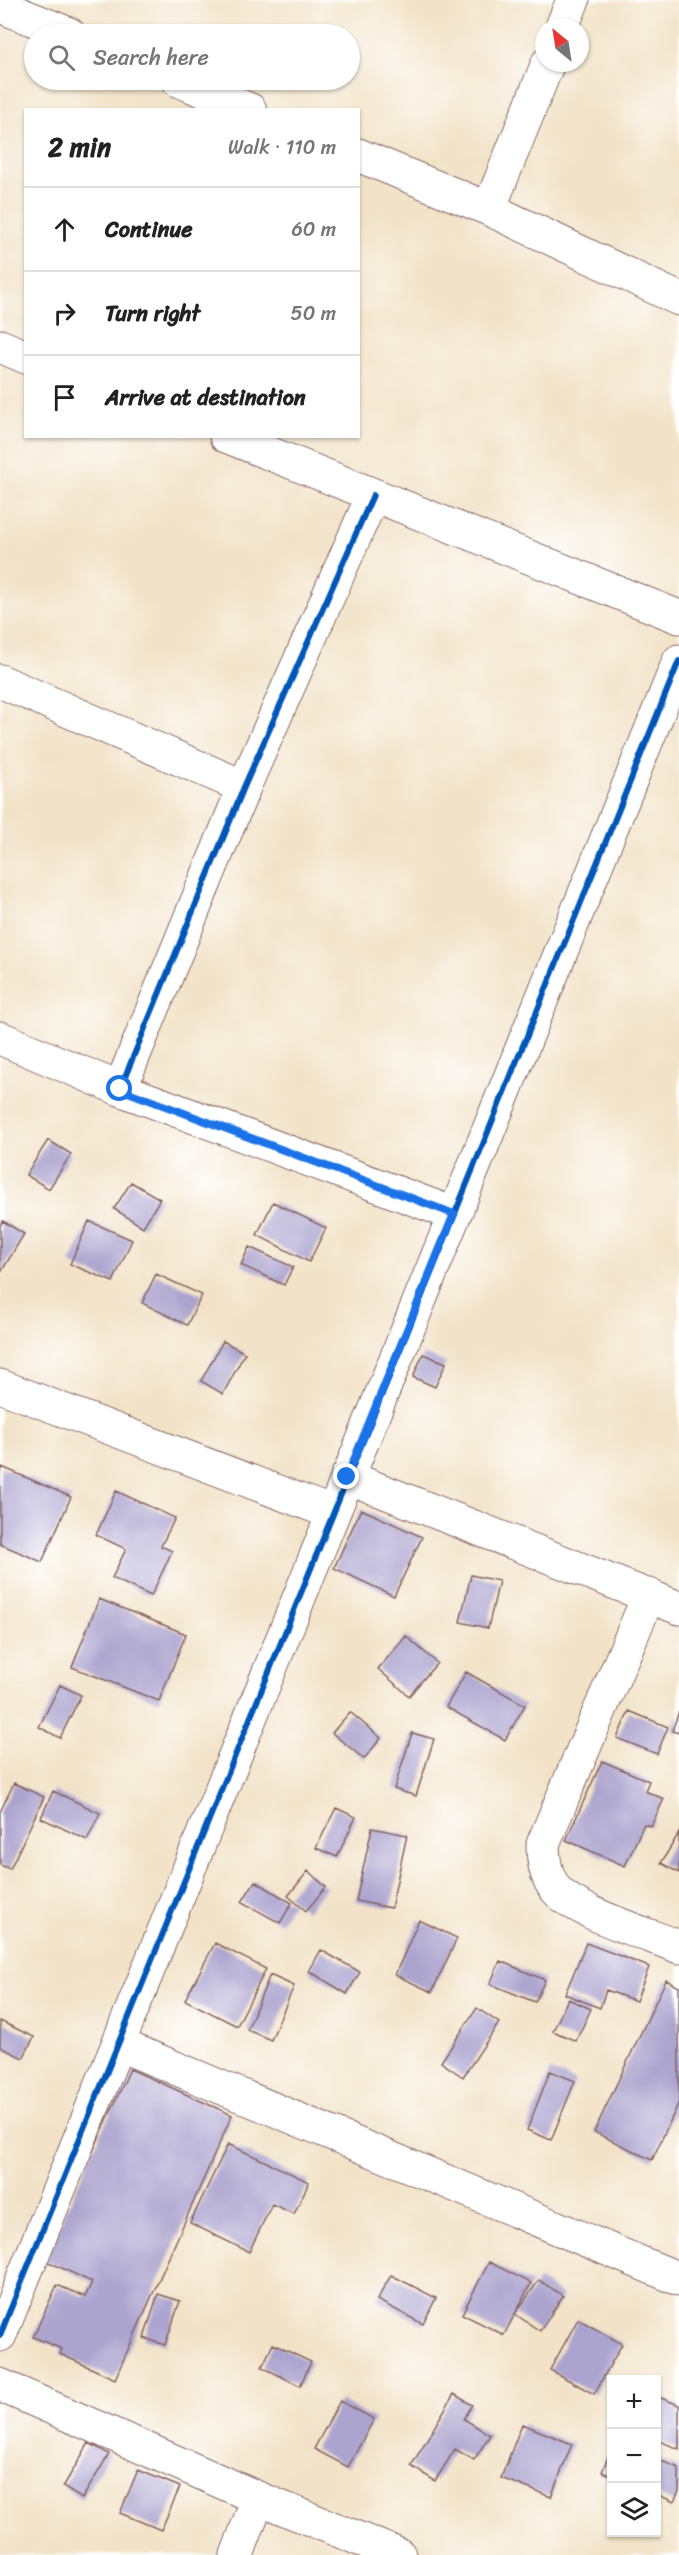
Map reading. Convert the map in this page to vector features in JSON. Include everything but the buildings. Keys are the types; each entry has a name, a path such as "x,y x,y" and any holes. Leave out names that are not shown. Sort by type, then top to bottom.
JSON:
{"street":[{"path":"566,18 573,0"},
{"path":"0,6 44,24"},
{"path":"489,209 544,72"},
{"path":"202,90 245,108"},
{"path":"360,156 489,209 679,299"},
{"path":"0,346 24,356"},
{"path":"231,438 679,617"},
{"path":"120,1089 244,787 373,495"},
{"path":"0,2335 679,662"},
{"path":"0,681 244,787"},
{"path":"0,1038 120,1089 454,1214"},
{"path":"0,1388 333,1513"},
{"path":"347,1477 679,1608"},
{"path":"649,1595 543,1844 543,1864 555,1888 575,1905 679,1947"},
{"path":"118,2044 679,2279"},
{"path":"0,2385 258,2498 399,2555"},
{"path":"237,2555 258,2498"}],"cycle path":[{"path":"120,1089 244,787 373,495"},
{"path":"0,2335 679,661"}],"route":[{"path":"120,1089 454,1214 347,1477"}]}
